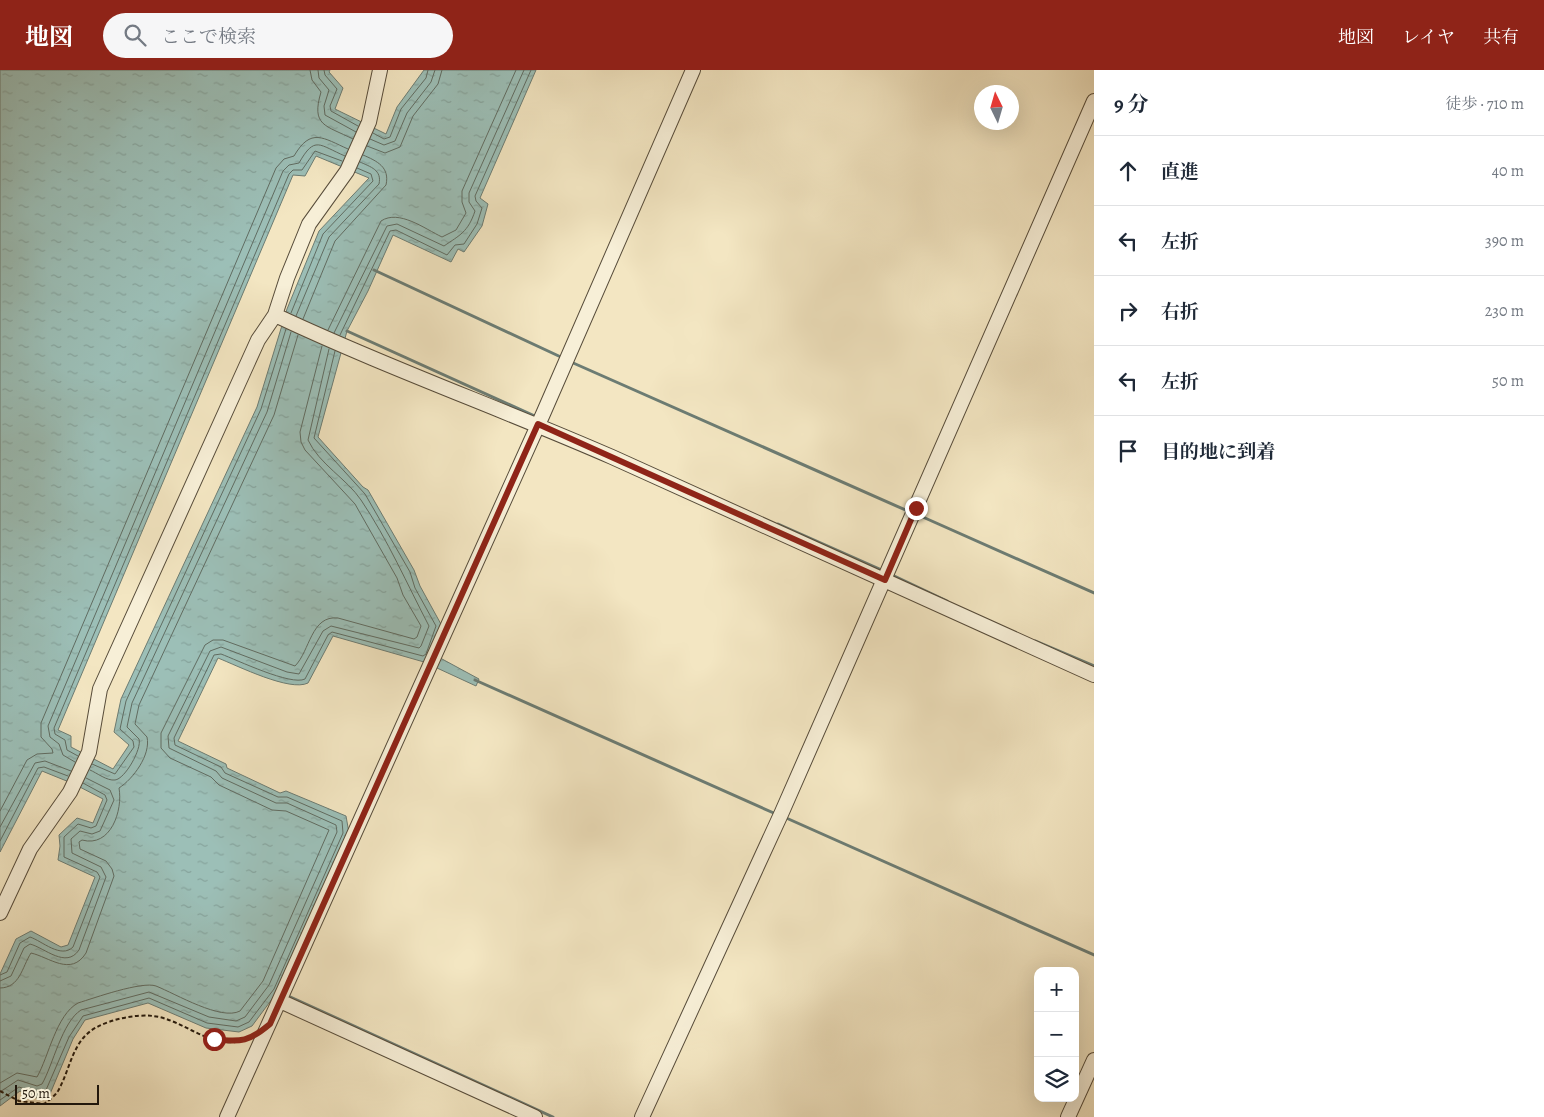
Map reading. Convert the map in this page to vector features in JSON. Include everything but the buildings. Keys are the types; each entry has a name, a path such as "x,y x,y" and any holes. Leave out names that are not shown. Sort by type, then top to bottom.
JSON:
{"street":[{"path":"0,913 30,849 70,792 89,752 100,689 258,340 275,315 287,278 309,224 347,171 369,122 380,70"},
{"path":"227,1117 541,419 693,70"},
{"path":"642,1117 780,816 1094,101"},
{"path":"275,315 349,350 541,419 887,575 1094,675"},
{"path":"282,995 535,1117"},
{"path":"1068,1117 1094,1060"}],"path":[{"path":"0,1091 19,1101 44,1104 58,1093 79,1041 97,1027 128,1017 154,1016 214,1039 233,1042 250,1038"}],"water":[{"path":"0,70 330,70 329,72 343,88 335,109 386,134 397,107 424,70 536,70 480,198 488,204 482,226 464,252 458,249 451,262 393,235 368,291 347,331 318,437 363,487 368,490 414,570 420,586 442,626 431,653 479,679 476,686 424,662 333,636 308,683 300,685 264,677 218,658 178,741 226,764 227,768 280,793 286,791 346,816 349,833 275,995 252,1026 239,1032 206,1028 148,1003 85,1020 73,1039 50,1094 36,1098 20,1091 0,1106 0,974 16,939 31,931 61,947 68,945 95,877 58,860 59,835 77,818 93,823 103,799 74,784 42,771 0,852","holes":["316,156 369,178 319,231 287,309 257,407 121,699 114,732 129,745 113,769 71,747 71,736 58,730 293,175 305,176"]}],"waterway":[{"path":"374,270 563,358"},
{"path":"347,331 537,417"},
{"path":"571,362 910,512"},
{"path":"916,514 1094,593"},
{"path":"778,524 884,571"},
{"path":"890,574 947,601"},
{"path":"1035,641 1094,666"},
{"path":"475,680 776,814"},
{"path":"784,817 1094,955"},
{"path":"286,995 553,1117"}],"route":[{"path":"214,1039 233,1042 244,1041 257,1036 270,1024 538,424 787,534 885,580 916,508"}]}
